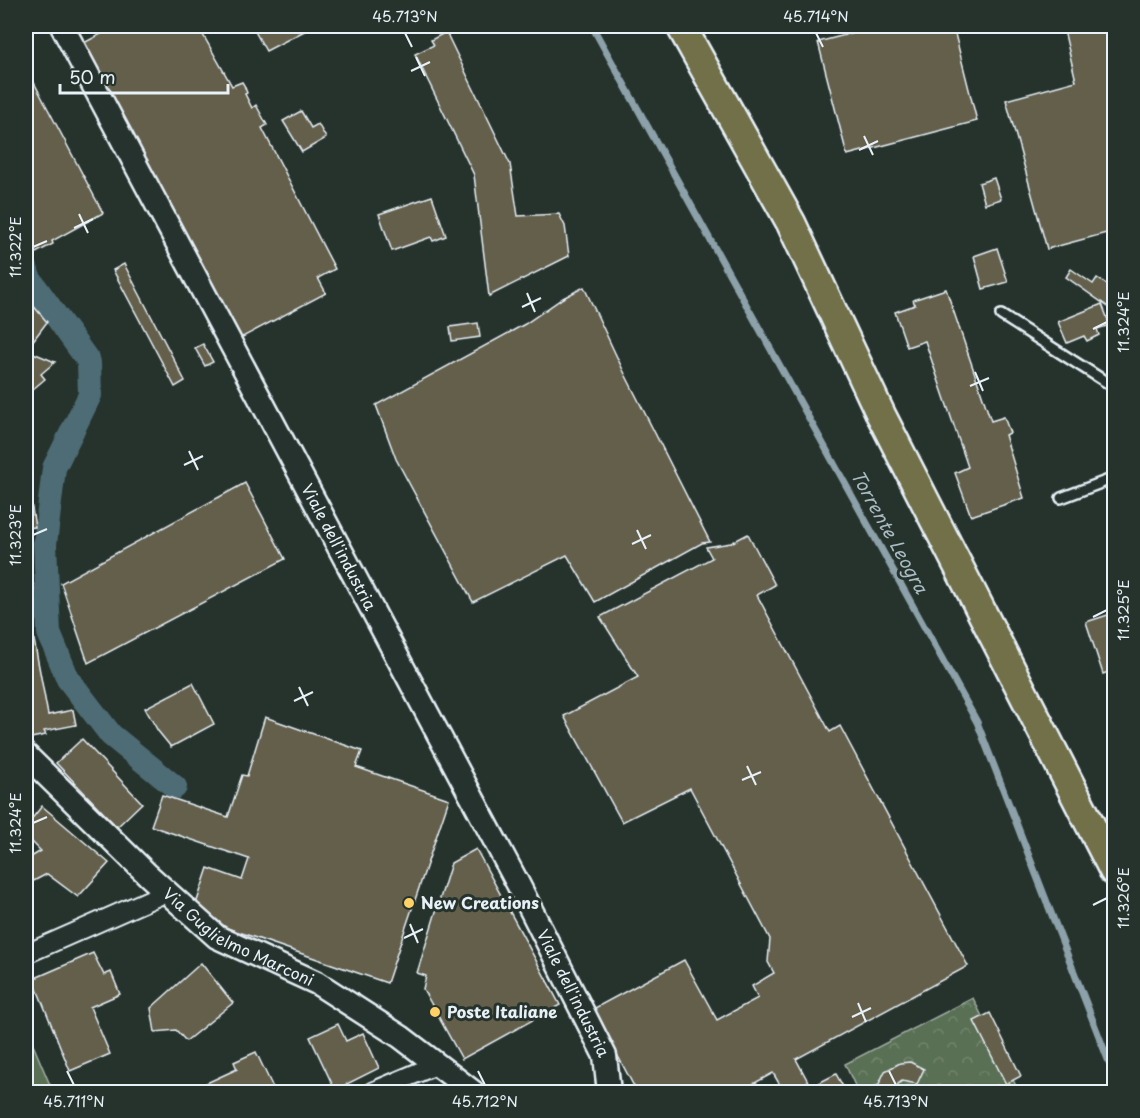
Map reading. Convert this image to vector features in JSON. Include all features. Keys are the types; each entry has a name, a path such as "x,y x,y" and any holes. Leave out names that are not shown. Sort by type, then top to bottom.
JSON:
{"main road":[{"path":"681,26 791,223 880,415 1114,871"}],"street":[{"name":"Viale dell'industria","path":"62,26 518,884 605,1056 609,1092"},
{"name":"Via Guglielmo Marconi","path":"26,755 167,892 217,937 317,982 401,1037 473,1092"},
{"path":"26,954 167,892"},
{"path":"372,1092 436,1065"},
{"name":"Viale dell'industria","path":"602,1092 608,1070"}],"lane":[{"path":"1001,315 1114,387"},
{"path":"1061,498 1114,478"}],"green space":[{"path":"973,998 1019,1092 858,1092 845,1064"},
{"path":"26,1028 53,1092 26,1092"}],"building":[{"path":"116,26 198,26 232,86 242,82 252,108 256,105 267,125 262,128 335,269 318,278 326,293 235,341 78,46"},
{"path":"252,26 314,26 266,51"},
{"path":"880,26 953,26 977,121 847,155 818,42"},
{"path":"1063,26 1114,26 1114,231 1047,249 1006,100 1076,81"},
{"path":"446,32 510,164 518,216 559,214 565,226 569,256 489,296 474,175 415,54 434,45 431,40"},
{"path":"30,75 103,213 52,241 53,244 34,254 26,239 26,77"},
{"path":"301,111 311,128 318,124 326,138 302,152 283,121"},
{"path":"994,178 1001,199 985,204 979,183"},
{"path":"432,196 446,236 433,241 431,237 392,251 379,214"},
{"path":"997,248 1008,282 983,289 974,256"},
{"path":"124,264 185,381 175,387 113,270"},
{"path":"1071,269 1093,284 1097,278 1114,289 1114,311 1066,277"},
{"path":"584,287 623,370 710,542 702,543 595,602 567,555 473,602 396,459 376,405 525,324 563,298"},
{"path":"946,289 991,421 1004,417 1010,433 1005,435 1024,498 971,516 955,473 968,467 925,341 907,347 895,312 915,305 913,300"},
{"path":"26,297 47,322 26,350"},
{"path":"1102,304 1110,325 1097,329 1099,335 1087,341 1084,336 1067,343 1058,322"},
{"path":"478,323 480,337 452,341 450,327"},
{"path":"203,344 213,362 205,366 195,348"},
{"path":"26,350 55,362 41,374 45,379 26,395"},
{"path":"245,483 285,559 88,663 61,583"},
{"path":"29,490 35,527 26,528 26,491"},
{"path":"748,534 775,585 757,595 830,732 840,726 968,966 796,1059 811,1087 836,1074 846,1092 784,1092 773,1073 751,1085 755,1092 637,1092 593,1009 684,960 717,1020 758,998 752,986 774,973 768,962 770,939 690,788 622,822 564,716 638,677 600,617 712,558 706,547 731,543"},
{"path":"26,546 34,590 26,591"},
{"path":"26,597 48,715 73,710 76,725 44,731 46,735 26,739"},
{"path":"1114,613 1114,670 1103,674 1086,622"},
{"path":"193,683 214,724 171,747 158,731 145,708"},
{"path":"265,717 362,751 356,767 449,799 387,983 227,928 196,904 208,868 242,880 249,859 151,826 162,795 228,817 242,775 247,776"},
{"path":"82,739 142,803 117,827 56,763"},
{"path":"42,806 109,863 78,897 47,874 26,885 26,860 41,851 26,836 26,826"},
{"path":"476,849 560,1005 462,1059 423,989 426,976 417,973 451,863"},
{"path":"93,953 104,975 111,972 120,994 90,1007 110,1054 70,1071 33,979"},
{"path":"201,963 233,1003 186,1041 176,1030 155,1032 151,1008"},
{"path":"990,1013 1021,1076 1006,1084 974,1021"},
{"path":"338,1024 346,1041 363,1033 379,1068 335,1090 310,1037"},
{"path":"256,1052 275,1092 187,1092 237,1069 234,1062"},
{"path":"910,1062 924,1069 917,1084 902,1081 898,1084 896,1092 878,1092 878,1086 885,1071 900,1063"},
{"path":"184,1085 187,1092 169,1092"}],"waterway":[{"name":"Torrente Leogra","path":"592,26 977,722 1114,1075"},
{"path":"26,268 29,278 89,362 90,395 54,468 45,544 49,633 68,679 111,735 175,787"}],"place":[{"name":"New Creations","path":"409,903"},
{"name":"Poste Italiane","path":"435,1012"}]}
